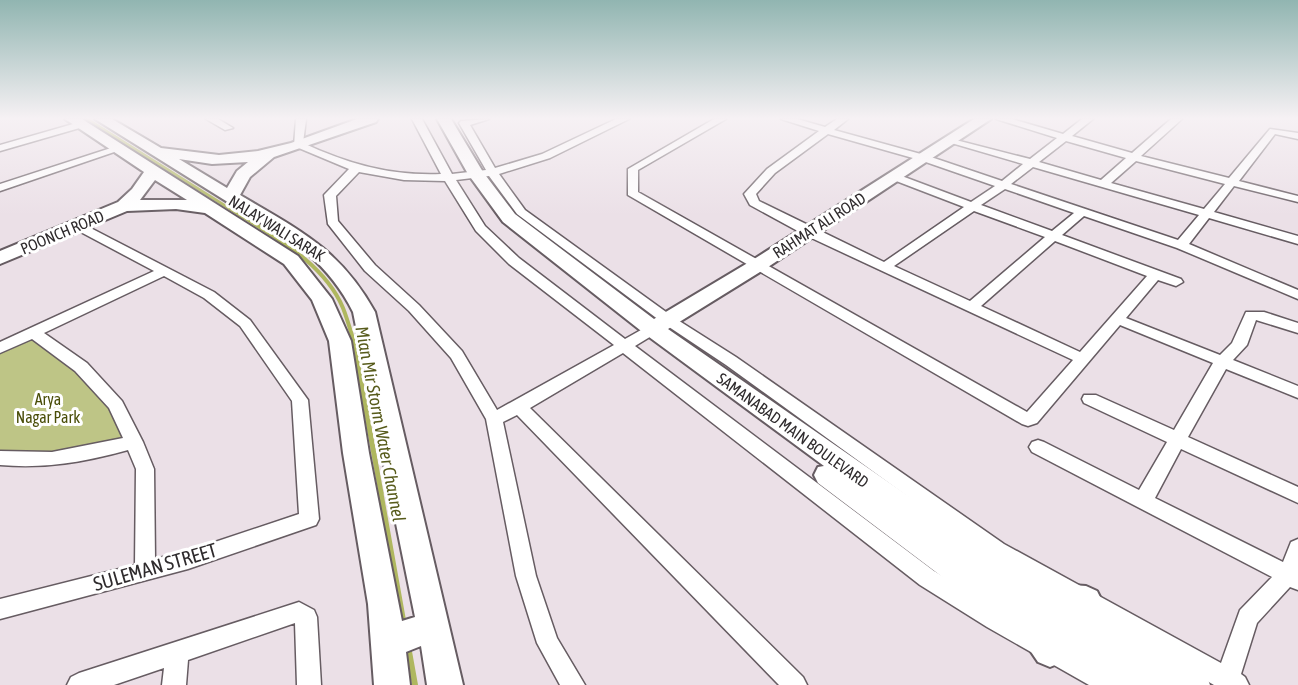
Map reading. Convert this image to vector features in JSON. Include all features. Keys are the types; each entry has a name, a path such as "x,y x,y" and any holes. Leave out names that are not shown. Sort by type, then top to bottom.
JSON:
{"main road":[{"path":"126,151 153,161 182,154 208,160 269,154 278,151"},
{"path":"141,151 153,161"},
{"name":"SAMANABAD MAIN BOULEVARD","path":"454,151 470,175 514,223 647,332 988,569 1027,601 1154,685"},
{"name":"SAMANABAD MAIN BOULEVARD","path":"464,151 470,175"},
{"name":"RAHMAT ALI ROAD","path":"647,332 758,265 935,151"},
{"path":"222,205 243,174 269,154"},
{"name":"NALAY WALI SARAK","path":"153,161 222,205 291,260 322,299 340,341 356,453 384,604 392,685"},
{"name":"POONCH ROAD","path":"0,258 124,206 138,193 153,161"},
{"name":"NALAY WALI SARAK","path":"222,205 308,244 335,265 349,283 364,312 445,685"},
{"name":"POONCH ROAD","path":"124,206 222,205"},
{"path":"1050,650 1027,601 1086,601"},
{"name":"SAMANABAD MAIN BOULEVARD","path":"1027,601 1192,685"},
{"path":"388,642 434,626"}],"street":[{"path":"0,188 109,151"},
{"path":"315,151 356,168 405,177 470,175 544,157 557,151"},
{"path":"447,151 470,175"},
{"path":"665,151 633,169 631,190 636,196 1028,420 1156,274"},
{"path":"798,151 771,171 750,194 754,203 809,232 1083,359"},
{"path":"898,151 1182,245 1298,295"},
{"path":"992,151 1298,240"},
{"path":"885,267 1003,185 1047,151"},
{"path":"1114,151 1298,199"},
{"path":"1104,183 1142,151"},
{"path":"1182,245 1256,151"},
{"path":"356,168 330,195 332,221 370,268 414,308 457,355 494,419 526,576 548,643 573,685"},
{"path":"895,177 1176,282"},
{"path":"971,307 1082,212"},
{"path":"78,226 164,271"},
{"path":"0,348 164,271"},
{"name":"SULEMAN STREET","path":"0,609 188,560 309,519 300,400 245,323 209,295 164,271"},
{"path":"1143,501 1222,362 1239,345 1251,315 1264,315 1298,328"},
{"path":"1117,319 1298,392"},
{"path":"33,332 81,367 116,405 134,442 145,469 145,571"},
{"path":"494,419 519,407 647,332"},
{"path":"647,332 731,362 997,550 1232,682 1248,617 1293,578 1298,548"},
{"path":"647,332 927,578 1112,685"},
{"path":"1090,399 1298,495"},
{"path":"519,407 795,685"},
{"path":"0,458 54,461 85,456 134,442"},
{"path":"1038,447 1293,578"},
{"path":"79,685 299,612 306,616 309,685"},
{"path":"174,685 177,652"}],"green space":[{"name":"Arya Nagar Park","path":"39,325 116,410 132,441 56,457 0,453 0,344"}],"waterway":[{"name":"Mian Mir Storm Water Channel","path":"138,151 243,217"},
{"name":"Mian Mir Storm Water Channel","path":"241,215 299,254 325,279 343,308 353,339"},
{"name":"Mian Mir Storm Water Channel","path":"353,338 381,493"},
{"name":"Mian Mir Storm Water Channel","path":"380,491 404,626"},
{"name":"Mian Mir Storm Water Channel","path":"408,646 415,685"}]}
